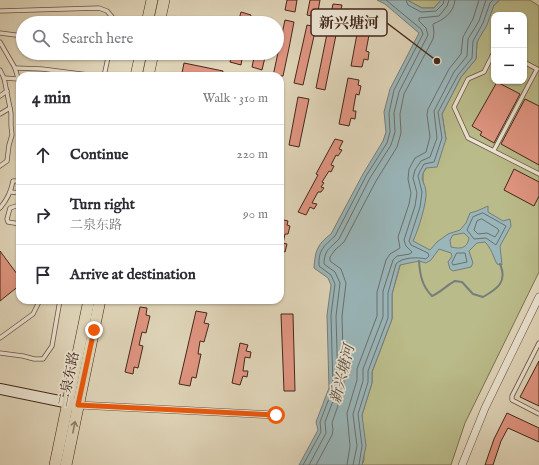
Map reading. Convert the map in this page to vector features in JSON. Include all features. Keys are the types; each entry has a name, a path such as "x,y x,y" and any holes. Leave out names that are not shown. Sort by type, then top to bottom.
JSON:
{"main road":[{"path":"149,16 152,0"},
{"path":"161,16 164,0"},
{"path":"137,72 139,60"},
{"path":"149,72 151,60"},
{"name":"二泉东路","path":"66,465 73,404 88,304"},
{"name":"二泉东路","path":"55,465 73,404 99,304"}],"street":[{"path":"462,465 485,408 539,297"},
{"path":"0,389 73,404 276,415"}],"lane":[{"path":"0,11 98,8 107,11 111,16"},
{"path":"0,33 16,35"},
{"path":"0,42 16,72"},
{"path":"491,58 484,72 468,79 454,107 468,138 539,174"},
{"path":"105,72 107,60"},
{"path":"494,150 537,69 527,64"},
{"path":"15,68 66,72"},
{"path":"0,70 10,103 12,136 7,161 2,165 0,160"},
{"path":"2,76 16,79"},
{"path":"0,96 7,91"},
{"path":"0,114 10,108"},
{"path":"0,208 5,203 11,192 13,181 16,181"},
{"path":"11,192 16,193"},
{"path":"16,206 10,208 7,219 8,222 16,223"},
{"path":"0,338 33,314 38,304"},
{"path":"0,353 23,356 34,360 43,359 52,346 59,304"},
{"path":"539,343 512,396 512,400 539,414"}],"green space":[{"path":"407,0 441,0 434,8 422,8"},
{"path":"500,0 530,0 539,6 539,272 465,423 451,465 362,465 364,460 362,415 372,383 372,372 392,319 392,294 423,184 423,173 446,139 442,114 461,77 476,59 477,42 494,5"}],"water":[{"path":"377,0 407,0 422,8 434,8 441,0 500,0 494,5 487,25 477,42 476,59 461,77 442,114 446,139 437,167 426,168 422,175 426,197 420,224 413,241 430,250 437,242 448,234 460,230 466,223 470,213 488,206 488,212 503,221 510,219 511,226 500,246 502,265 497,264 485,242 477,243 469,251 473,263 471,267 453,271 450,269 448,262 452,256 451,253 439,249 431,260 426,263 419,261 400,265 392,294 392,319 372,372 372,383 362,415 366,446 362,465 299,465 318,430 316,422 329,388 327,315 331,285 328,278 314,268 316,253 323,241 331,234 363,174 383,141 386,132 384,112 390,89 419,33 385,4","holes":["464,233 469,238 465,246 457,248 451,247 450,240 453,235"]}],"building":[{"path":"287,0 297,0 295,12 285,10"},
{"path":"310,0 320,0 317,17 307,15"},
{"path":"333,4 342,5 325,90 316,88"},
{"path":"241,12 251,15 251,16 240,16"},
{"path":"360,18 372,21 372,26 374,27 372,36 369,35 366,51 369,52 368,60 364,59 362,67 351,66"},
{"path":"285,20 294,22 284,72 274,72 276,60 284,60"},
{"path":"307,25 316,27 303,85 294,83"},
{"path":"230,60 242,60 241,65 230,62"},
{"path":"254,60 264,60 262,70 252,67"},
{"path":"184,63 223,71 223,72 182,72"},
{"path":"348,78 359,80 358,85 361,86 359,95 356,94 353,111 356,111 355,119 351,118 349,126 339,124"},
{"path":"496,84 501,84 520,94 494,143 480,135 482,132 472,126"},
{"path":"298,97 309,99 299,147 289,145"},
{"path":"525,99 539,106 539,165 501,144"},
{"path":"335,139 343,141 339,149 342,150 338,156 336,155 331,165 334,166 331,172 329,171 322,182 324,183 321,187 324,188 321,192 318,192 312,203 317,204 314,209 310,207 306,215 298,212 318,175 316,174"},
{"path":"514,169 539,182 539,196 534,206 504,190"},
{"path":"284,220 288,221 287,225 290,226 288,234 285,234 284,238"},
{"path":"284,243 287,244 284,252"},
{"path":"0,251 16,273 16,288 0,301"},
{"path":"140,307 147,308 146,315 150,316 146,333 142,332 139,345 143,346 138,368 134,367 133,374 125,372"},
{"path":"196,311 207,313 204,323 209,324 204,342 200,341 198,354 201,354 196,378 192,377 190,386 179,384"},
{"path":"281,314 293,314 295,391 284,391"},
{"path":"240,343 248,345 246,351 251,352 250,358 245,357 243,371 248,371 247,377 243,376 240,385 232,383"},
{"path":"539,361 539,406 520,397"},
{"path":"507,413 539,428 539,442 508,428 501,441 493,465 485,465 494,439"}],"waterway":[{"path":"419,261 422,280 432,296 455,281 462,282 473,294 483,297 497,288 500,284 503,276 500,264"}],"place":[{"name":"新兴塘河","path":"437,61"}],"route":[{"path":"94,330 78,405 276,415"}]}
